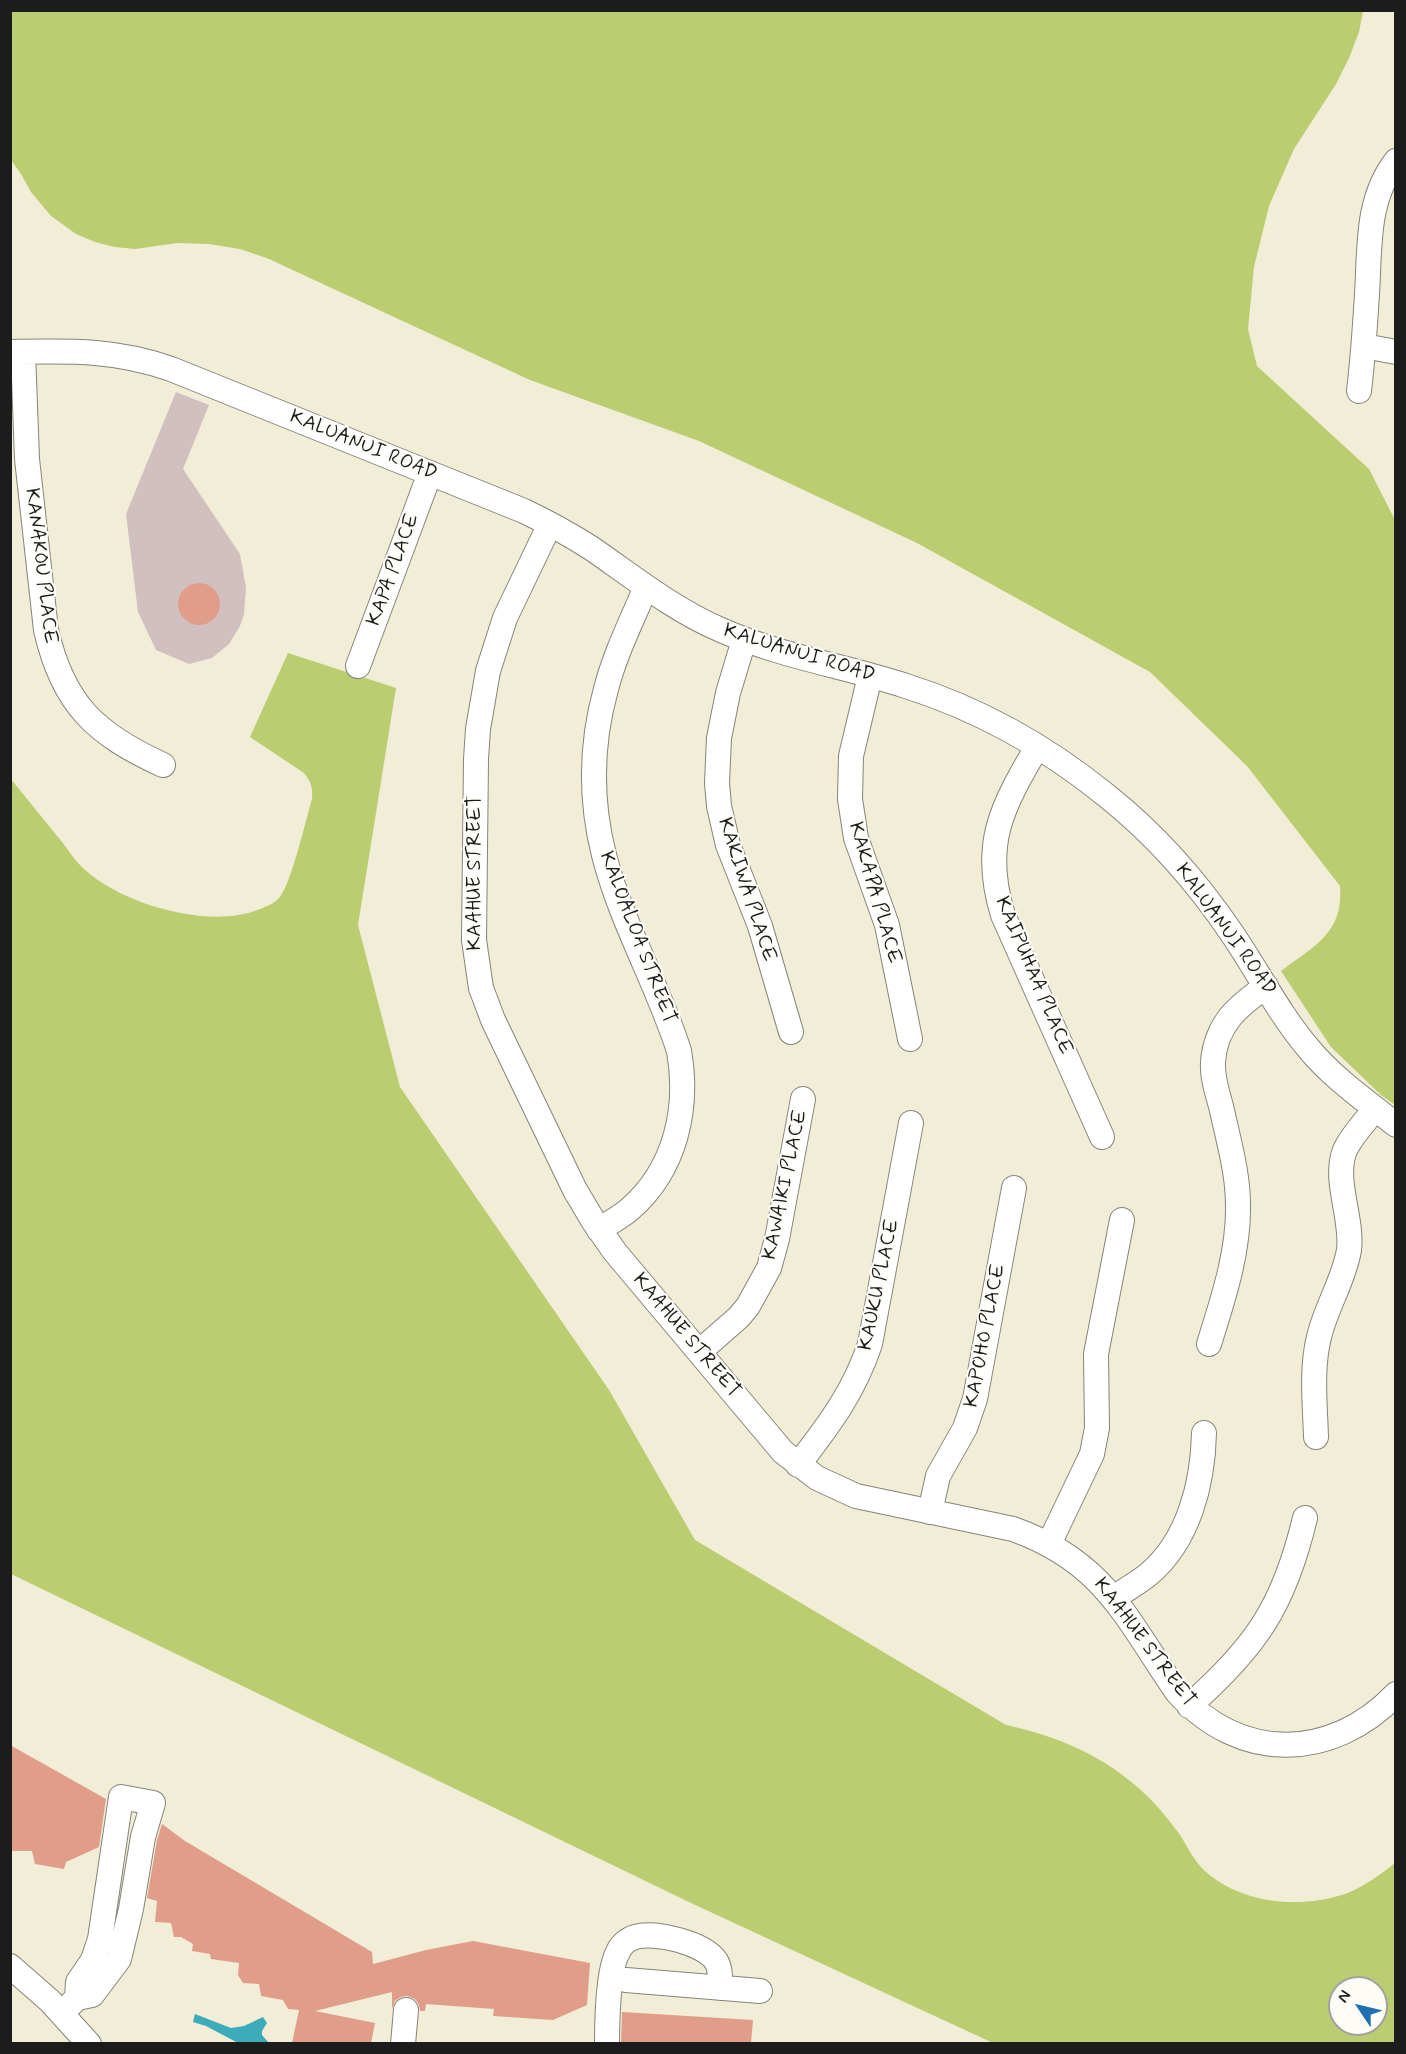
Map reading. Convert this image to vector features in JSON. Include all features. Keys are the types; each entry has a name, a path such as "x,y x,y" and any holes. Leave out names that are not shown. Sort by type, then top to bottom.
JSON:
{"street":[{"path":"1359,391 1364,346 1371,217 1380,187 1395,161"},
{"path":"1364,346 1395,352"},
{"name":"KALUANUI ROAD","path":"17,352 111,353 154,363 501,501 550,524 591,548 694,617 744,640 904,685 979,715 1037,747 1079,774 1162,846 1209,902 1290,1024 1318,1060 1341,1083 1395,1125"},
{"name":"KANAKOU PLACE","path":"17,352 46,630 52,656 68,692 93,722 124,746 163,765"},
{"name":"KAPA PLACE","path":"358,666 430,473"},
{"name":"KAAHUE STREET","path":"550,524 505,618 488,671 482,699 476,759 474,940 479,980 493,1020 575,1190 599,1230 769,1435 798,1465 827,1483 856,1496 1013,1529 1049,1544 1082,1566 1114,1598 1177,1692 1204,1719 1238,1736 1275,1745 1294,1745 1331,1738 1349,1731 1382,1708 1395,1694"},
{"name":"KALOALOA STREET","path":"599,1230 629,1209 655,1180 673,1145 682,1108 682,1070 679,1051 613,884 600,838 595,800 596,743 604,696 615,659 646,587"},
{"name":"KAKIWA PLACE","path":"744,640 722,715 718,738 719,806 728,845 759,926 791,1032"},
{"name":"KAKAPA PLACE","path":"870,676 851,756 852,819 886,925 910,1039"},
{"name":"KAIPUHAA PLACE","path":"1037,747 1010,794 999,823 994,853 995,885 1003,915 1102,1137"},
{"path":"1209,1344 1229,1273 1235,1244 1238,1206 1233,1158 1213,1072 1214,1051 1220,1033 1231,1016 1266,986"},
{"name":"KAWAIKI PLACE","path":"699,1352 739,1317 764,1281 777,1239 803,1099"},
{"path":"1316,1437 1315,1375 1319,1338 1349,1250 1349,1226 1341,1171 1342,1160 1351,1140 1375,1110"},
{"name":"KAUKU PLACE","path":"798,1465 845,1401 863,1365 870,1344 911,1123"},
{"name":"KAPOHO PLACE","path":"930,1512 938,1476 965,1428 975,1399 1014,1188"},
{"path":"1049,1544 1092,1454 1097,1428 1096,1354 1122,1220"},
{"path":"1114,1598 1149,1573 1163,1559 1181,1531 1199,1484 1203,1463 1204,1434"},
{"path":"1189,1706 1231,1666 1268,1620 1288,1576 1305,1518"},
{"path":"121,1797 153,1803 143,1837 131,1909 119,1959 92,1995 69,2005 78,1982 93,1960 100,1940 121,1797"},
{"path":"607,2043 608,2007 615,1959 626,1942 635,1937 656,1935 688,1943 710,1954 719,1967 720,1988"},
{"path":"10,1966 69,2005 89,2043"},
{"path":"626,1980 760,1991"},
{"path":"403,2043 405,2010"}],"shaded area":[{"path":"176,392 209,405 183,469 240,554 246,588 244,614 229,644 212,658 189,664 156,650 138,612 126,514"}],"green space":[{"path":"11,10 1363,11 1359,32 1349,58 1336,84 1294,149 1269,206 1254,267 1248,329 1257,366 1369,469 1395,520 1395,1105 1381,1095 1331,1047 1281,971 1315,946 1332,927 1340,902 1340,886 1247,766 1150,672 917,543 699,441 530,380 269,259 240,249 209,244 177,243 135,249 115,247 76,234 51,216 31,192 11,160"},
{"path":"288,653 396,688 358,925 400,1087 609,1390 695,1540 1006,1725 1044,1735 1080,1749 1113,1768 1144,1793 1159,1809 1206,1872 1237,1891 1272,1901 1327,1899 1358,1888 1395,1863 1395,2043 993,2043 691,1903 11,1574 10,778 79,864 102,883 145,903 193,915 217,917 240,915 260,909 273,903 284,891 312,799 311,785 304,773 250,737"}],"water":[{"path":"195,2014 231,2028 244,2026 263,2017 267,2023 262,2035 269,2043 238,2043 206,2026 193,2022"}],"building":[{"path":"199,583 207,584 214,589 219,596 219,612 214,619 207,624 199,625 191,624 184,619 179,612 178,604 179,596 184,589 191,584"},
{"path":"10,1745 106,1799 99,1847 66,1862 64,1869 35,1864 32,1851 10,1851"},
{"path":"162,1824 185,1841 372,1952 373,1964 473,1941 590,1963 587,2005 553,2020 493,2016 494,2009 426,2004 425,2011 420,2011 415,1999 407,1996 395,2001 392,2009 392,1992 315,2011 375,2023 371,2043 292,2043 299,2010 288,2009 283,2000 261,1996 259,1984 243,1983 238,1975 239,1963 211,1959 210,1954 192,1951 193,1944 181,1937 174,1937 171,1923 155,1922 157,1901 147,1898"},
{"path":"622,2012 753,2020 751,2043 621,2043"}]}
